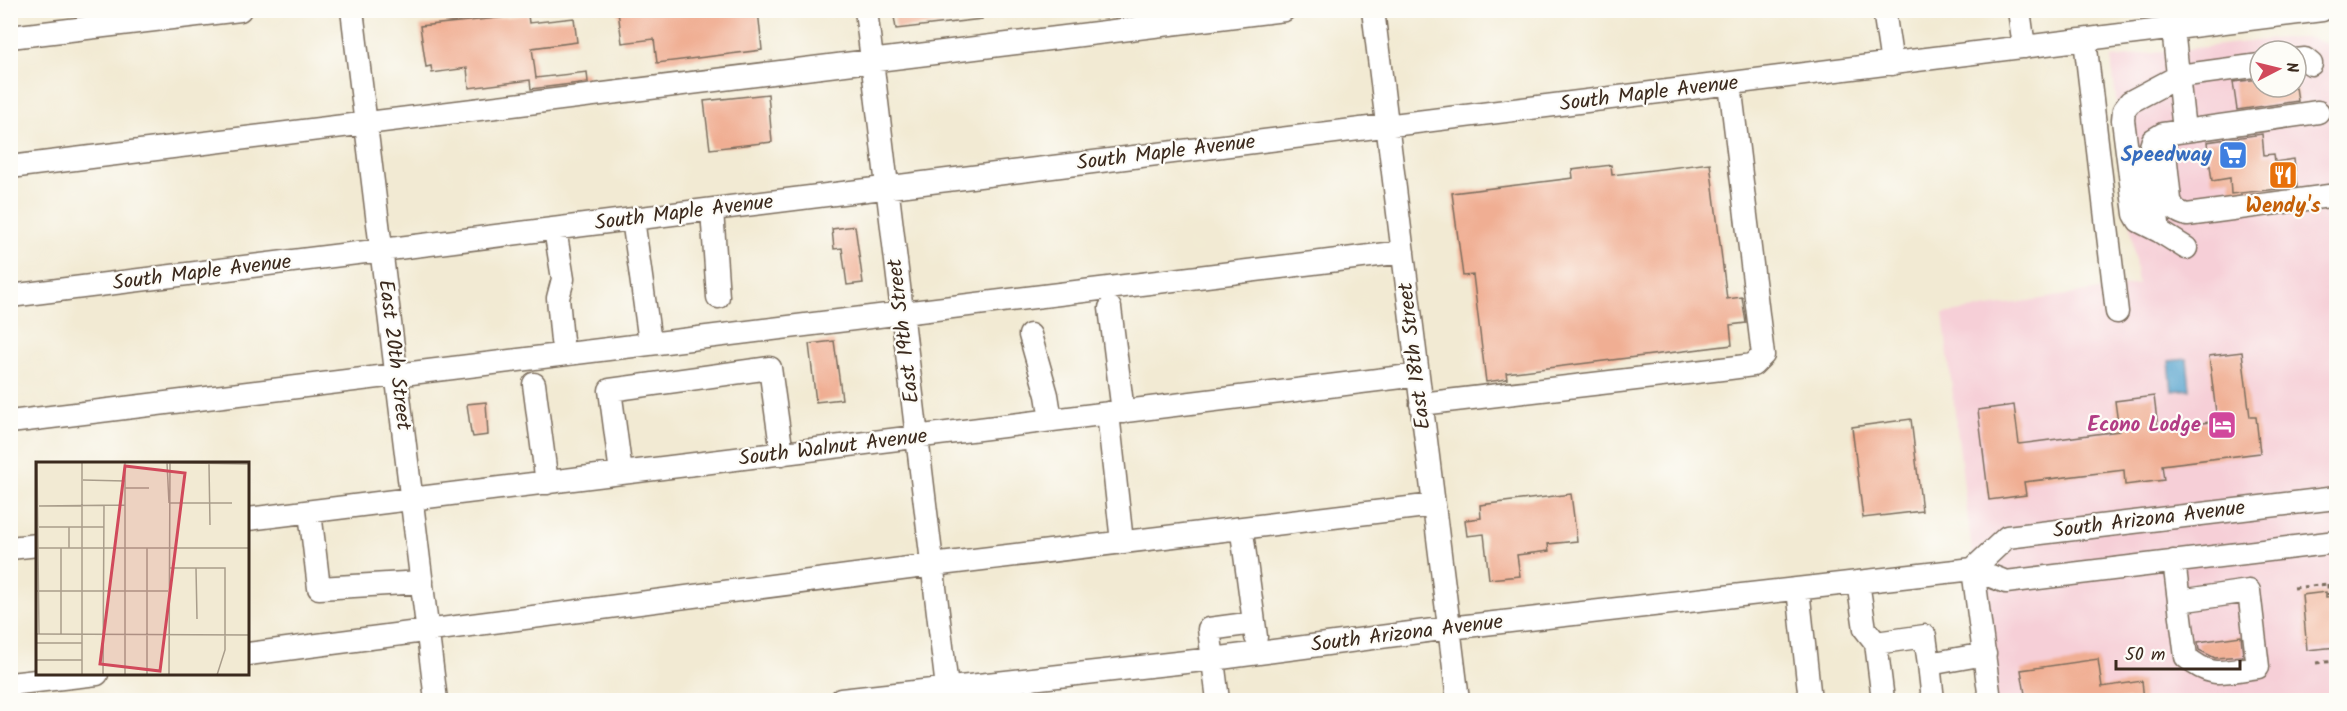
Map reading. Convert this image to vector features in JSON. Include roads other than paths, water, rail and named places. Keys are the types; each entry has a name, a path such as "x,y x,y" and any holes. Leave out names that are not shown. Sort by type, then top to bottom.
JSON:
{"street":[{"path":"10,37 240,10"},
{"name":"East 20th Street","path":"352,10 436,700"},
{"name":"East 19th Street","path":"866,10 947,688"},
{"path":"10,167 1284,10"},
{"name":"East 18th Street","path":"1373,10 1458,700"},
{"path":"1884,10 1892,64"},
{"path":"2019,10 2024,47"},
{"name":"South Maple Avenue","path":"10,296 2085,40 2172,20 2322,10"},
{"path":"2172,20 2179,76 2170,200 2173,208 2187,215 2329,196"},
{"path":"2085,40 2117,312"},
{"path":"2186,248 2139,222 2135,214 2123,120 2124,110 2130,102 2179,76 2248,67"},
{"path":"1421,404 1753,365 1763,355 1730,84"},
{"path":"2158,231 2149,153 2153,140 2174,132 2318,112"},
{"path":"712,210 718,297"},
{"path":"633,219 649,335"},
{"path":"555,229 563,279 558,298 562,341"},
{"path":"10,422 1402,252"},
{"path":"1110,308 1122,542"},
{"path":"1030,335 1047,395 1051,420"},
{"path":"621,473 610,390 770,368 782,454"},
{"name":"South Walnut Avenue","path":"249,519 1418,375"},
{"path":"534,384 547,483"},
{"name":"South Arizona Avenue","path":"1973,569 2007,537 2337,498"},
{"path":"249,654 932,565 1434,505"},
{"path":"310,512 319,588 422,582"},
{"path":"1243,540 1258,653"},
{"name":"South Arizona Avenue","path":"841,700 1213,659 1449,628 1973,569 2006,582 2337,542"},
{"path":"10,548 36,545"},
{"path":"2174,561 2179,601"},
{"path":"1973,569 1990,700"},
{"path":"1858,582 1865,629 1876,644 1883,700"},
{"path":"1798,589 1810,700"},
{"path":"1218,700 1209,629 1254,623"},
{"path":"1876,644 1925,636 1933,700 1929,700"},
{"path":"1929,664 1985,654"},
{"path":"22,689 92,675"}],"water":[{"path":"2187,359 2190,389 2172,391 2169,361"}],"place":[{"name":"Speedway","path":"2233,155"},
{"name":"Wendy's","path":"2283,175"},
{"name":"Econo Lodge","path":"2222,425"}]}
